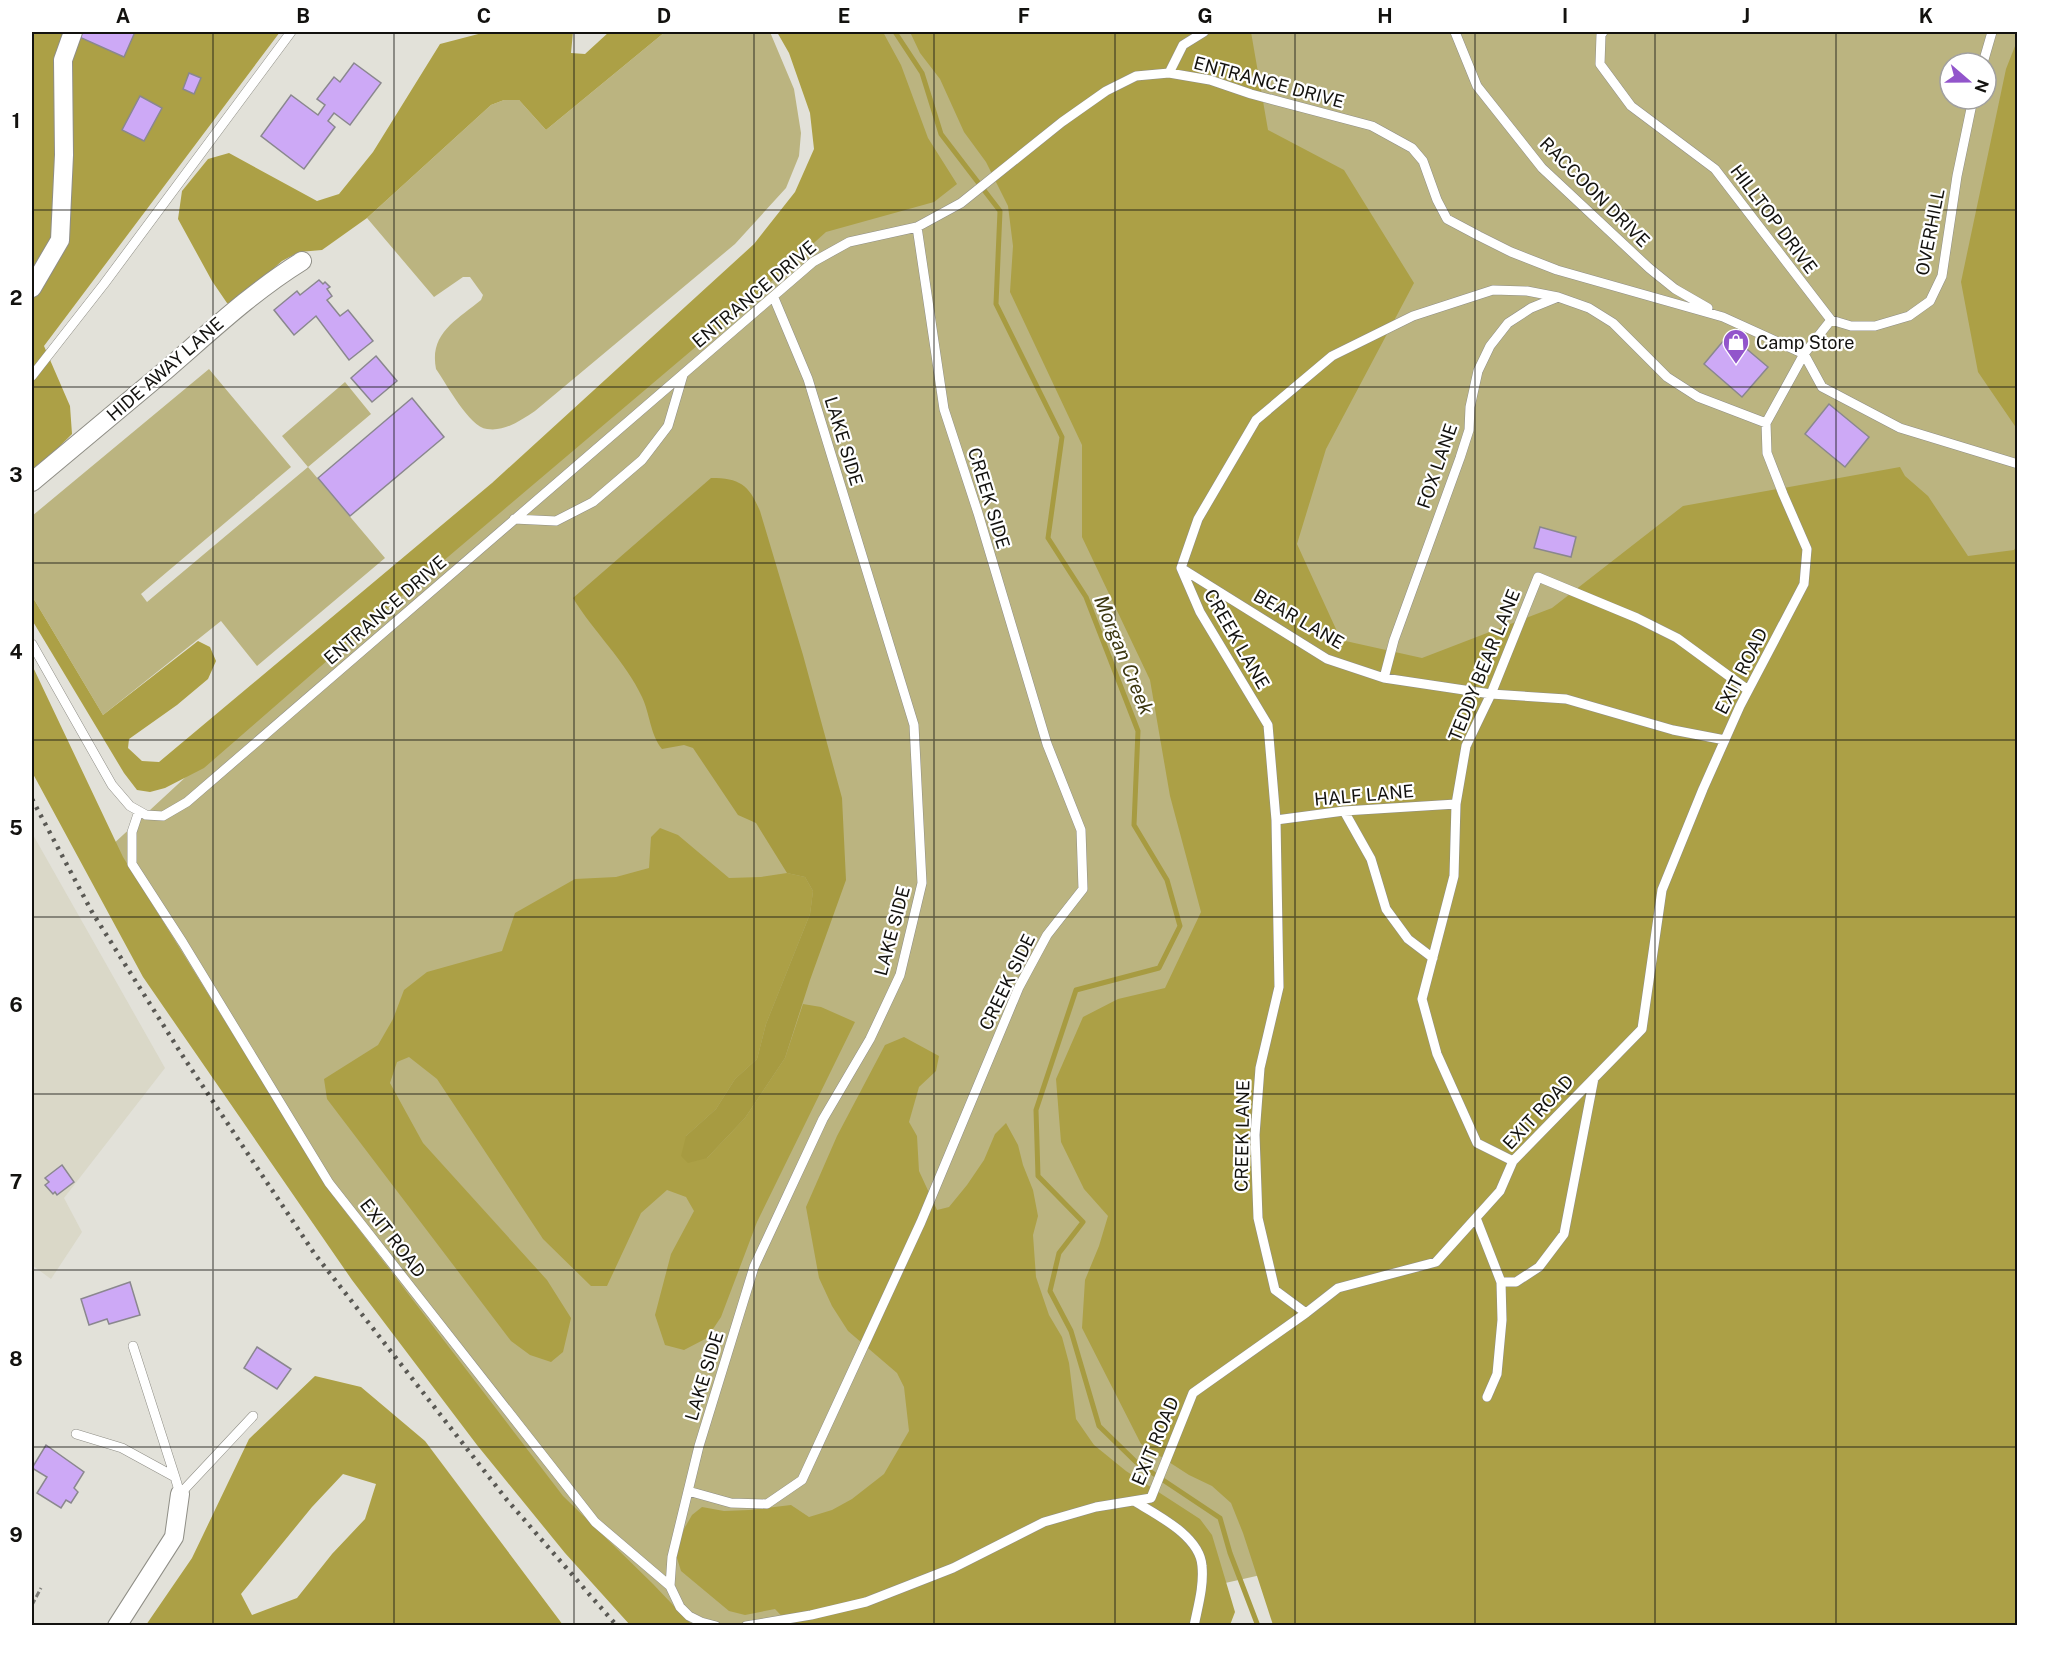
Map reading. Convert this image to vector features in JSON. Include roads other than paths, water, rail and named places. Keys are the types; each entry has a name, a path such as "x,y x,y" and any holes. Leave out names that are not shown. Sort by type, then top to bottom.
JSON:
{"street":[{"path":"32,288 60,240 64,155 63,60 73,32"},
{"name":"HIDE AWAY LANE","path":"32,482 221,321 275,277 302,261"},
{"path":"117,1626 174,1537 178,1486"}],"lane":[{"path":"32,376 104,284 291,32"},
{"path":"1169,73 1183,45 1204,32"},
{"name":"RACCOON DRIVE","path":"1455,32 1478,86 1542,168 1649,268 1675,289 1723,317"},
{"name":"HILLTOP DRIVE","path":"1603,32 1600,64 1631,106 1715,169 1831,321"},
{"path":"1986,51 1992,32"},
{"name":"ENTRANCE DRIVE","path":"139,811 146,815 163,816 188,802 813,262 849,242 917,227 961,203 1062,122 1107,91 1136,76 1169,73 1210,80 1251,94 1371,126 1412,148 1423,161 1437,200 1448,219 1511,252 1557,270 1723,317 1804,354"},
{"name":"OVERHILL","path":"1831,321 1851,326 1875,326 1909,316 1930,301 1942,276 1957,176 1971,111"},
{"name":"CREEK SIDE","path":"688,1491 731,1503 767,1504 801,1480 921,1222 1019,987 1047,935 1083,889 1081,830 1047,744 978,513 944,409 917,227"},
{"path":"1181,568 1198,519 1256,420 1332,356 1413,316 1493,290 1527,291 1558,297 1588,308 1613,323 1667,377 1698,397 1766,423 1804,354 1831,321"},
{"name":"FOX LANE","path":"1384,678 1394,640 1469,430 1470,407 1478,371 1490,346 1509,323 1531,308 1558,297"},
{"name":"LAKE SIDE","path":"670,1586 672,1557 699,1446 754,1267 823,1119 870,1039 900,975 922,883 914,725 808,379 774,298"},
{"path":"1804,354 1822,387 1900,428 2018,464"},
{"path":"514,519 556,521 593,502 642,460 668,426 683,374"},
{"name":"EXIT ROAD","path":"746,1626 811,1615 867,1602 953,1568 1044,1522 1096,1507 1151,1498 1193,1393 1338,1288 1436,1262 1500,1191 1513,1161 1642,1029 1662,890 1748,690 1804,584 1807,549 1767,453 1766,423"},
{"name":"BEAR LANE","path":"1181,568 1327,659 1384,678 1491,694 1566,699 1673,730 1725,740"},
{"name":"CREEK LANE","path":"1181,568 1200,612 1268,725 1276,820 1279,987 1260,1068 1255,1135 1258,1218 1275,1290 1306,1313"},
{"name":"TEDDY BEAR LANE","path":"1513,1161 1477,1143 1437,1054 1422,999 1454,876 1456,804 1466,746 1491,694 1538,578 1636,618 1677,638 1748,690"},
{"path":"32,644 111,785 130,806 139,811"},
{"name":"HALF LANE","path":"1276,820 1344,812 1456,804"},
{"name":"EXIT ROAD","path":"139,811 132,832 132,864 183,943 329,1183 595,1522 670,1586 680,1607 689,1616 716,1626"},
{"path":"1344,812 1371,859 1386,909 1408,939 1432,958"},
{"path":"1502,1282 1515,1282 1539,1267 1564,1234 1594,1078"},
{"path":"1476,1218 1502,1282 1502,1320 1497,1374 1487,1397"},
{"path":"133,1346 178,1486"},
{"path":"178,1486 253,1416"},
{"path":"76,1434 122,1448 178,1486"},
{"path":"1134,1501 1170,1523 1189,1539 1198,1551 1203,1565 1194,1626"}],"waterway":[{"name":"Morgan Creek","path":"895,32 922,73 941,134 1000,211 996,304 1062,437 1048,538 1086,597 1138,731 1134,825 1167,880 1180,926 1159,968 1076,990 1036,1110 1038,1176 1083,1222 1059,1253 1050,1291 1071,1331 1099,1426 1136,1462 1220,1518 1230,1553 1258,1626"}],"railway":[{"path":"32,799 92,912 184,1058 314,1253 507,1500 617,1626"}],"place":[{"name":"Camp Store","path":"1736,365"}]}
